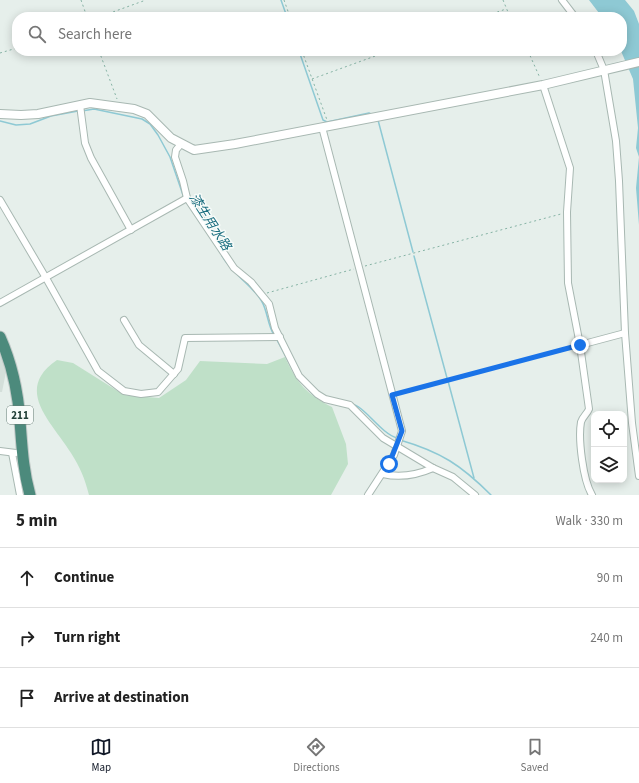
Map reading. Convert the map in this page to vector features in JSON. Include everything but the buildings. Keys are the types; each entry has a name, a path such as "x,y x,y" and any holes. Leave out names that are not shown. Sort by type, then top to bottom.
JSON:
{"highway":[{"name":"211","path":"0,337 13,371 20,422 17,453 30,495"}],"street":[{"path":"562,0 571,12"},
{"path":"598,56 604,70 616,140 625,333 633,431 639,476"},
{"path":"0,114 38,114 90,103 134,109 147,114 171,138 194,150 235,144 543,85 639,62"},
{"path":"543,85 570,168 567,212 568,283 580,345 589,408 583,417 581,424 582,458 587,483 592,495"},
{"path":"80,105 85,143 91,158 131,230"},
{"path":"322,127 402,431 398,446 383,474 368,495"},
{"path":"181,144 176,150 175,157 187,198 234,268 262,294 269,304 275,328 299,376 308,386 325,399 350,405 374,430 433,468 453,477 475,495"},
{"path":"0,303 187,198"},
{"path":"0,200 98,371 124,391 141,394 158,392 178,369 185,338 280,337"},
{"path":"124,320 139,345 174,374"},
{"path":"580,345 625,333"},
{"path":"0,451 17,453 20,495"},
{"path":"383,474 396,477 423,472 433,468"}],"path":[{"path":"81,0 85,12"},
{"path":"113,12 146,0"},
{"path":"284,0 288,12"},
{"path":"503,0 508,12"},
{"path":"497,12 506,9"},
{"path":"0,53 12,49"},
{"path":"101,56 120,108"},
{"path":"304,56 327,120"},
{"path":"312,79 375,56"},
{"path":"530,56 543,85"},
{"path":"262,294 567,212"},
{"path":"392,395 580,345"}],"shaded area":[{"path":"0,349 7,367 2,392 0,392"}],"green space":[{"path":"285,357 293,374 303,387 316,398 332,407 346,444 348,464 331,495 89,495 84,478 77,463 40,406 37,394 38,383 44,371 57,360 73,363 124,395 159,398 186,380 200,361 267,364"}],"water":[{"path":"589,0 625,0 634,11 639,24 639,157 636,148 638,128 633,79 623,56 627,56 627,12 598,12"},
{"path":"639,157 639,225 636,188"}],"waterway":[{"path":"281,0 285,12"},
{"path":"301,56 323,120 327,122 369,113 371,114"},
{"name":"漆生用水路","path":"82,111 94,109 142,119 150,124 170,157 184,198"},
{"name":"漆生用水路","path":"0,121 16,125 30,124 51,116 78,111"},
{"path":"378,120 413,252"},
{"name":"漆生用水路","path":"222,256 231,268 252,288 261,300 274,335"},
{"path":"414,256 447,378"},
{"name":"漆生用水路","path":"277,340 293,370"},
{"path":"448,381 474,478"},
{"name":"漆生用水路","path":"310,391 316,397"},
{"name":"漆生用水路","path":"330,403 342,406"},
{"path":"351,404 361,409 384,431 397,438"},
{"path":"400,440 427,449 450,461 470,475 491,495"}],"route":[{"path":"389,464 394,455 402,431 392,395 580,345"}]}
